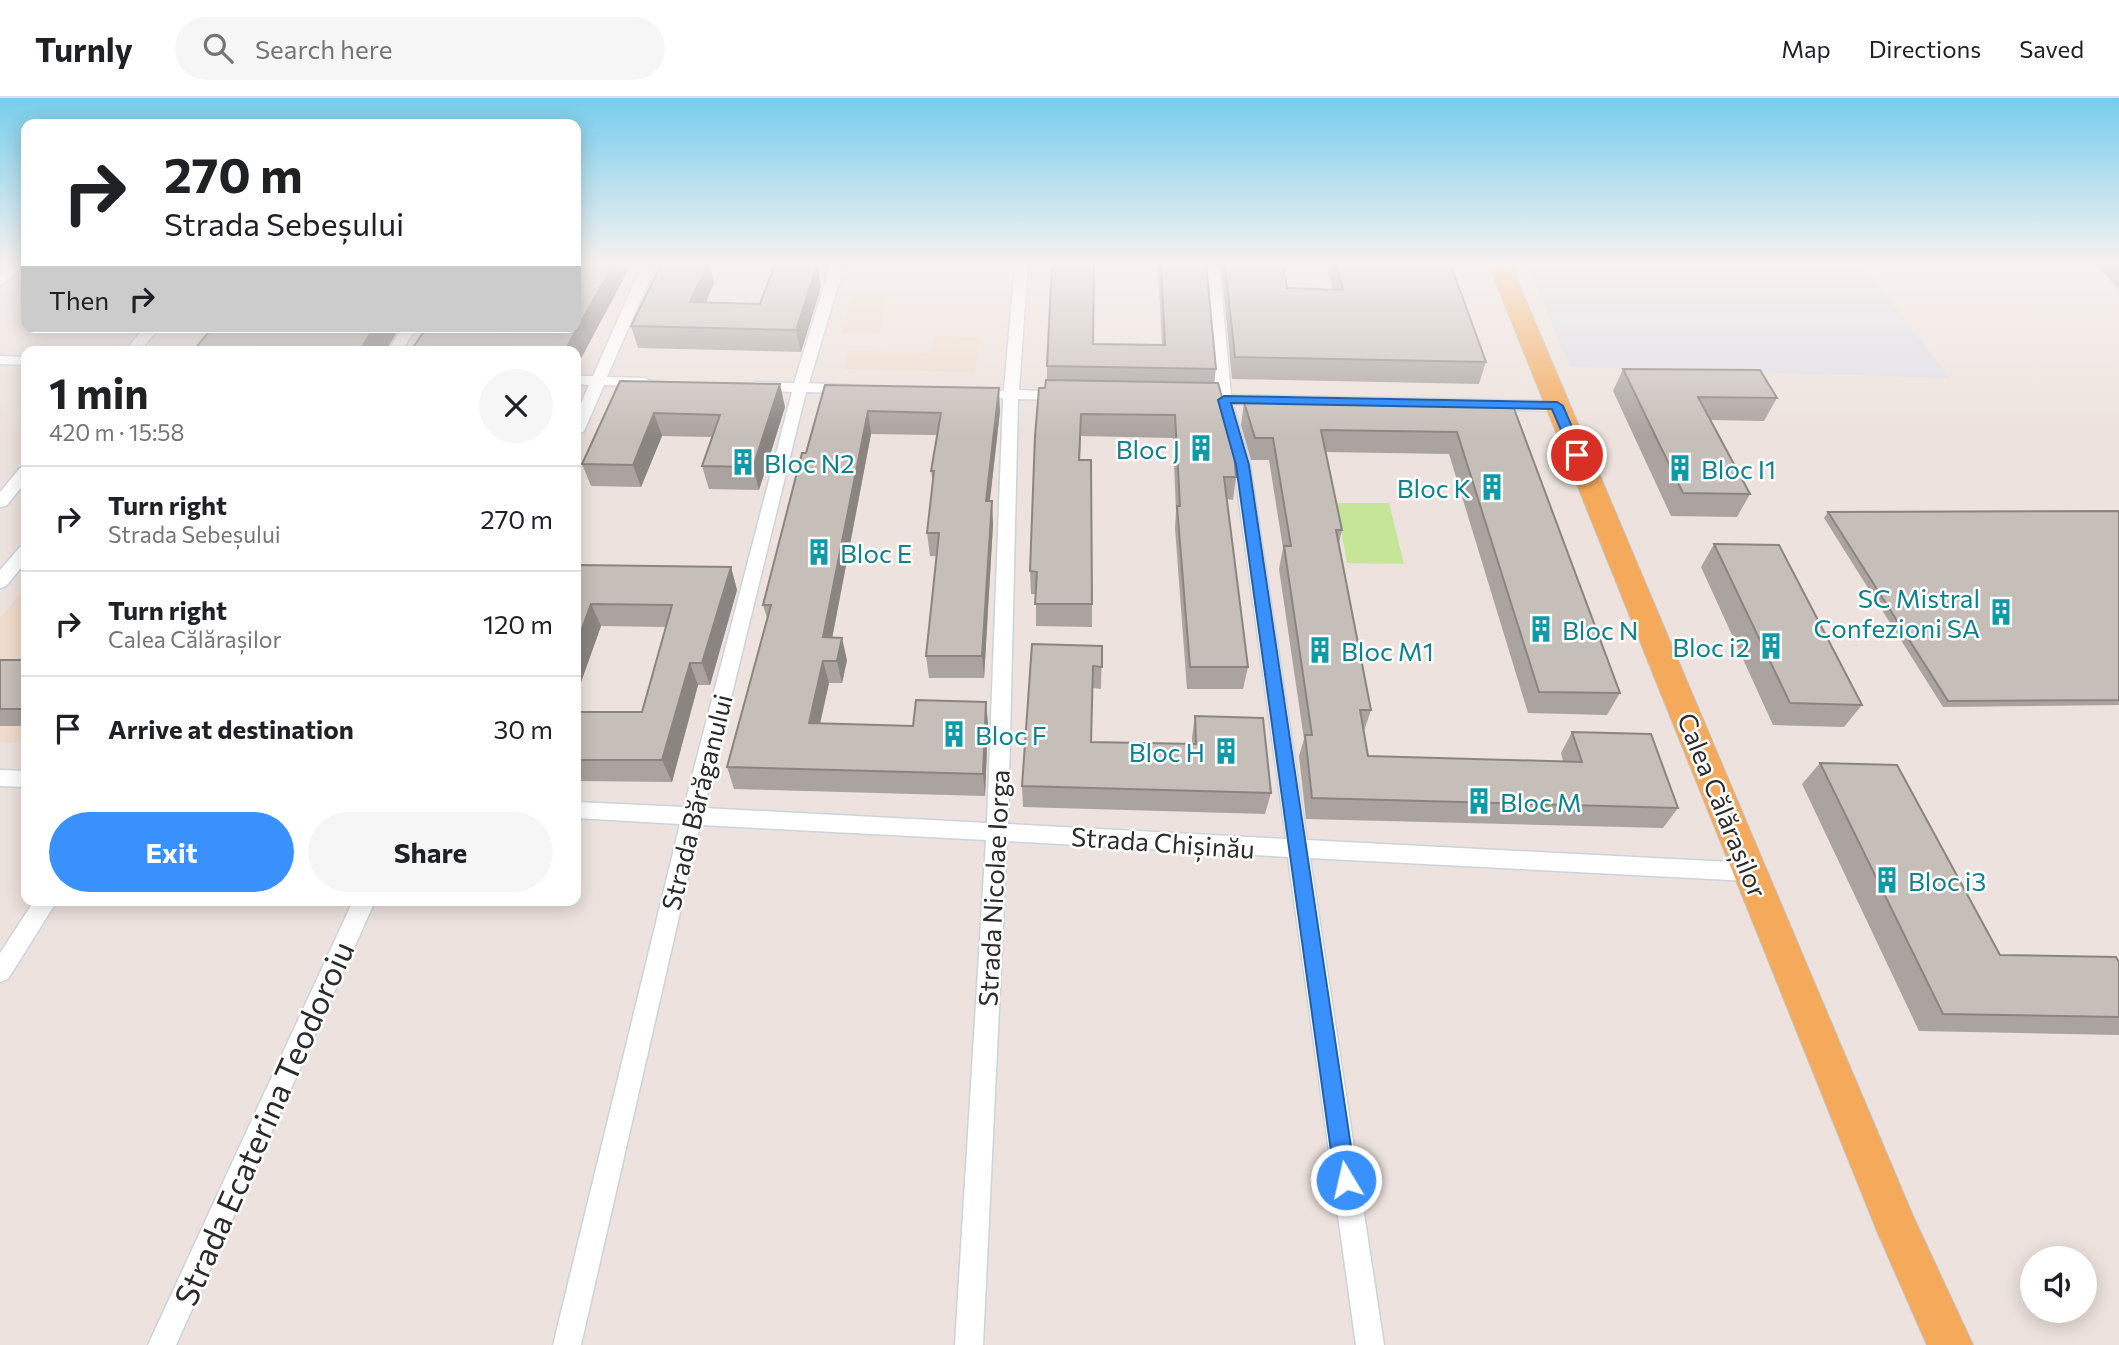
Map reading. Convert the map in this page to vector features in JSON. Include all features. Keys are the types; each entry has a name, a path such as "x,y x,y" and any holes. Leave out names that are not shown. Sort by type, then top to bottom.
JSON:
{"main road":[{"name":"Calea Călărașilor","path":"1523,321 1697,738 1749,872 1898,1231 1950,1345"}],"street":[{"path":"581,419 624,321"},
{"name":"Strada Bărăganului","path":"567,1345 692,816 800,388 820,321"},
{"name":"Strada Nicolae Iorga","path":"969,1345 997,831 1011,394 1017,321"},
{"path":"1217,321 1224,400 1242,465 1370,1345"},
{"path":"0,360 21,361"},
{"path":"581,380 666,383"},
{"path":"733,385 866,390"},
{"path":"985,394 1077,396"},
{"path":"1197,399 1557,406"},
{"path":"0,502 21,478"},
{"path":"0,582 21,557"},
{"path":"0,778 21,779"},
{"name":"Strada Chișinău","path":"581,810 1749,872"},
{"path":"0,972 43,906"},
{"name":"Strada Ecaterina Teodoroiu","path":"162,1345 362,906"}],"shaded area":[{"path":"845,321 881,321 879,334 842,334"},
{"path":"1551,321 1906,321 1950,378 1570,367"},
{"path":"935,336 980,337 975,372 844,369 849,351 931,353"},
{"path":"21,593 21,743 0,742 0,618"}],"green space":[{"path":"1336,503 1389,503 1404,564 1347,563"}],"building":[{"path":"633,321 799,321 796,330 631,326"},
{"path":"1049,321 1093,321 1093,344 1165,345 1164,321 1211,321 1216,369 1047,366"},
{"path":"1231,321 1471,321 1486,362 1235,357"},
{"path":"208,333 370,333 363,346 197,346"},
{"path":"423,333 575,333 567,346 414,346"},
{"path":"1623,369 1760,370 1777,398 1698,397 1750,494 1683,493"},
{"path":"1046,380 1218,383 1233,437 1236,477 1224,477 1248,667 1190,667 1177,506 1180,506 1175,415 1081,414 1079,460 1091,460 1092,604 1035,604 1037,572 1030,571 1035,436 1039,388 1045,388"},
{"path":"620,381 780,384 753,467 702,466 720,415 654,413 633,465 582,464"},
{"path":"825,385 999,388 986,501 992,501 982,656 926,656 939,533 927,533 934,471 931,471 941,413 868,411 823,637 842,638 837,661 823,661 809,723 913,726 916,700 986,702 983,774 727,767 771,605 763,605 802,453 806,453"},
{"path":"1244,402 1513,406 1620,693 1539,692 1457,432 1321,430 1342,530 1336,530 1371,710 1360,710 1368,756 1582,762 1572,732 1651,734 1678,808 1312,798 1305,735 1312,735 1284,546 1291,546 1273,438 1255,438"},
{"name":"SC Mistral Confezioni SA","path":"2119,511 2119,700 1948,701 1828,512"},
{"path":"1714,544 1779,545 1862,705 1790,703"},
{"path":"581,565 731,567 702,663 690,663 662,760 581,760 581,712 642,712 672,605 591,604 581,631"},
{"name":"Bloc H","path":"1032,644 1102,646 1102,667 1093,666 1091,742 1196,744 1195,716 1263,718 1271,793 1022,786"},
{"path":"0,660 21,660 21,709 0,709"},
{"path":"1820,763 1897,765 2000,955 2116,957 2119,962 2119,1017 1943,1014"}],"place":[{"name":"Bloc J","path":"1201,448"},
{"name":"Bloc N2","path":"743,462"},
{"name":"Bloc I1","path":"1680,468"},
{"name":"Bloc K","path":"1492,487"},
{"name":"Bloc E","path":"819,552"},
{"name":"SC Mistral Confezioni SA","path":"2001,612"},
{"name":"Bloc N","path":"1541,629"},
{"name":"Bloc i2","path":"1771,646"},
{"name":"Bloc M1","path":"1320,650"},
{"name":"Bloc F","path":"954,734"},
{"name":"Bloc H","path":"1226,751"},
{"name":"Bloc M","path":"1479,801"},
{"name":"Bloc i3","path":"1887,880"}],"route":[{"path":"1346,1180 1242,465 1224,400 1557,406 1577,455"}]}
